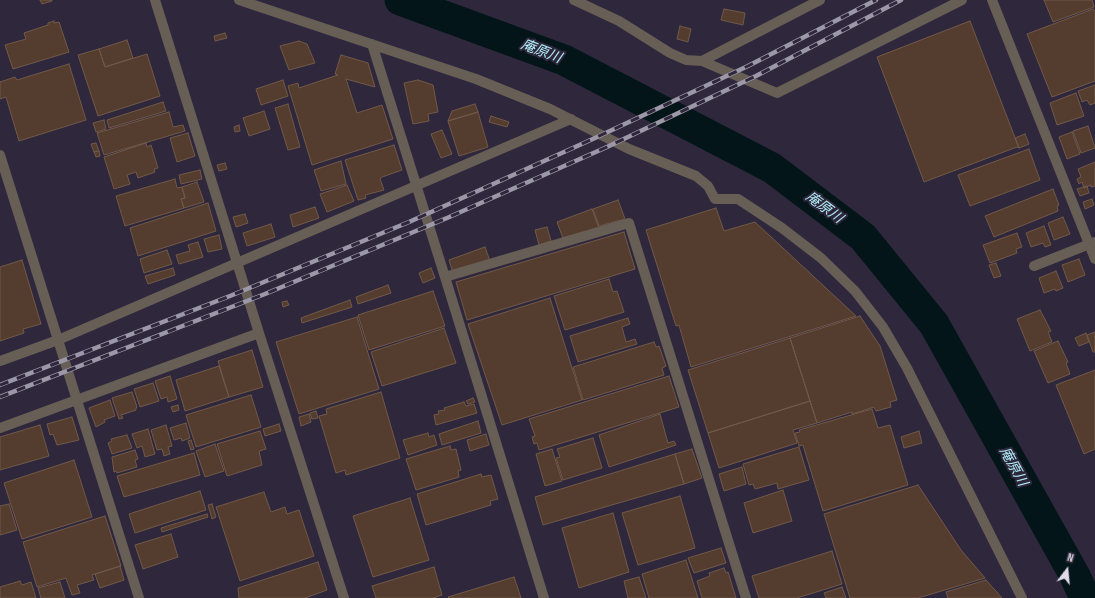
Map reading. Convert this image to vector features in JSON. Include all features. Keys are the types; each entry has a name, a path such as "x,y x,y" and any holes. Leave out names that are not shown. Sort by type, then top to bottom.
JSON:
{"street":[{"path":"155,0 344,598"},
{"path":"238,0 476,79 550,109 629,149 696,176 708,186 715,199 738,199 782,228 821,258 855,291 883,327 907,368 1022,598"},
{"path":"574,0 619,21 670,53 686,60 702,61 777,93 962,0"},
{"path":"702,61 820,0"},
{"path":"992,0 1092,243 1095,259"},
{"path":"372,44 446,277 544,598"},
{"path":"0,361 58,340 571,119"},
{"path":"0,155 139,598"},
{"path":"446,277 629,223 746,598"},
{"path":"1034,266 1092,243"},
{"path":"0,428 259,333"}],"building":[{"path":"40,0 52,0 52,1 42,4"},
{"path":"1044,0 1092,0 1094,7 1053,22"},
{"path":"724,9 745,13 743,25 721,20"},
{"path":"1093,9 1095,11 1095,81 1052,97 1027,34"},
{"path":"54,21 54,23 59,22 69,52 13,69 5,45 26,39 24,33 48,25 48,23"},
{"path":"970,21 1019,148 1017,147 924,182 877,57"},
{"path":"680,26 691,29 688,42 677,39"},
{"path":"225,33 227,38 215,41 214,36"},
{"path":"127,40 133,58 105,67 99,49"},
{"path":"299,41 307,44 315,63 289,70 280,46"},
{"path":"99,49 105,67 147,54 160,96 98,116 78,55"},
{"path":"341,55 368,63 375,87 346,79 357,113 382,105 393,139 312,165 288,86 298,83 299,88 338,75 335,74"},
{"path":"69,64 86,120 19,141 6,97 0,99 0,82 15,77 17,80"},
{"path":"283,80 288,96 261,105 256,89"},
{"path":"418,80 433,85 438,112 428,114 429,121 413,124 404,83"},
{"path":"1095,85 1095,103 1090,105 1087,100 1082,102 1078,91"},
{"path":"1076,93 1084,116 1057,125 1050,103"},
{"path":"163,102 166,111 109,128 107,120"},
{"path":"288,104 300,147 288,150 275,108"},
{"path":"475,104 478,112 448,121 452,111"},
{"path":"264,111 270,129 249,136 243,118"},
{"path":"169,112 173,127 183,125 185,131 104,155 97,133"},
{"path":"478,112 488,147 459,156 448,121"},
{"path":"491,116 509,122 507,127 489,122"},
{"path":"104,120 106,129 96,132 93,123"},
{"path":"239,125 240,131 235,132 234,127"},
{"path":"1088,126 1095,148 1081,153 1073,131"},
{"path":"442,130 452,154 441,158 431,134"},
{"path":"1072,132 1080,154 1067,159 1059,137"},
{"path":"188,133 195,156 177,162 170,138"},
{"path":"1025,134 1029,144 1019,148 1015,138"},
{"path":"96,143 99,151 94,152 91,144"},
{"path":"146,143 147,147 151,145 158,168 154,169 155,172 138,178 136,172 127,175 130,184 114,189 104,157"},
{"path":"394,145 402,170 380,179 384,190 365,195 366,198 358,200 345,160"},
{"path":"1029,149 1040,180 970,206 958,175"},
{"path":"99,151 100,156 96,157 94,152"},
{"path":"341,161 346,184 321,191 314,170"},
{"path":"1095,162 1095,186 1091,187 1091,185 1084,188 1082,182 1079,184 1077,179 1081,177 1078,169"},
{"path":"225,163 227,169 219,171 217,165"},
{"path":"200,170 202,179 181,184 179,175"},
{"path":"175,179 177,188 182,187 185,198 181,199 184,208 125,226 116,196"},
{"path":"197,182 204,202 184,208 181,199 185,198 182,187"},
{"path":"347,185 354,201 327,212 320,194"},
{"path":"1087,186 1089,193 1080,196 1077,189"},
{"path":"1053,189 1059,205 1057,206 1058,211 994,237 985,216"},
{"path":"1092,199 1094,205 1085,209 1083,202"},
{"path":"618,200 625,219 599,226 593,209"},
{"path":"208,203 216,231 138,256 130,228"},
{"path":"315,207 319,218 293,227 290,215"},
{"path":"716,208 724,231 755,222 856,316 691,367 679,325 676,326 646,230"},
{"path":"592,209 599,228 564,241 557,222"},
{"path":"245,214 248,223 236,227 233,217"},
{"path":"1063,217 1070,234 1054,240 1048,223"},
{"path":"271,224 275,237 247,246 243,233"},
{"path":"1044,226 1051,245 1045,247 1043,243 1031,247 1026,233"},
{"path":"547,227 551,241 539,245 535,230"},
{"path":"624,232 635,269 467,320 456,282"},
{"path":"1017,233 1022,247 1016,249 1017,253 990,263 983,245"},
{"path":"219,235 222,249 208,252 204,239"},
{"path":"198,242 203,257 179,264 176,255 190,251 188,245"},
{"path":"485,247 490,261 453,273 449,260"},
{"path":"167,250 172,264 144,273 140,259"},
{"path":"1079,259 1085,275 1068,282 1062,265"},
{"path":"22,260 41,324 23,329 24,333 0,341 0,267"},
{"path":"996,263 1001,276 994,278 989,265"},
{"path":"173,268 175,275 148,284 145,276"},
{"path":"431,268 435,278 423,283 419,273"},
{"path":"1056,271 1063,288 1044,293 1039,278"},
{"path":"609,279 613,292 617,291 624,312 565,330 554,296"},
{"path":"388,285 391,293 358,304 356,297"},
{"path":"433,291 445,326 369,350 358,315"},
{"path":"550,298 582,400 502,425 468,324"},
{"path":"350,300 352,307 302,323 301,318"},
{"path":"287,301 289,305 283,307 282,302"},
{"path":"1040,310 1051,331 1048,332 1052,342 1030,351 1017,319"},
{"path":"860,316 880,346 897,400 890,402 891,407 876,411 874,407 817,423 790,338"},
{"path":"357,317 379,389 299,414 276,342"},
{"path":"628,318 630,324 622,327 626,342 635,339 637,344 578,362 570,336"},
{"path":"444,328 456,363 382,386 371,352"},
{"path":"1095,332 1095,352 1093,352 1087,335"},
{"path":"1086,333 1089,342 1079,346 1075,338"},
{"path":"790,338 810,401 708,433 688,370"},
{"path":"1058,341 1068,362 1066,363 1070,374 1048,383 1034,351"},
{"path":"654,342 656,347 659,346 666,366 662,368 664,375 583,400 573,367"},
{"path":"252,350 263,387 229,397 218,361"},
{"path":"219,366 229,397 185,411 176,380"},
{"path":"1095,370 1095,449 1084,454 1056,385"},
{"path":"170,376 177,399 168,402 167,397 161,399 155,381"},
{"path":"669,376 679,407 539,450 537,443 534,444 532,437 535,436 529,419"},
{"path":"153,383 159,401 140,407 134,389"},
{"path":"132,392 137,407 136,410 121,415 123,418 119,419 112,398"},
{"path":"381,392 400,458 346,475 345,470 336,473 319,416 327,414 326,409"},
{"path":"251,395 261,427 196,447 186,415"},
{"path":"473,398 475,402 468,404 466,401"},
{"path":"110,400 115,416 104,420 105,422 96,427 89,408"},
{"path":"810,401 817,423 793,430 797,443 719,468 708,433"},
{"path":"464,402 466,406 474,404 477,413 436,425 434,415 439,414 438,411 445,410 444,408"},
{"path":"178,405 179,410 173,412 171,407"},
{"path":"872,409 878,428 890,425 908,485 823,511 803,445 799,446 795,433 800,432 799,430"},
{"path":"316,411 318,418 312,419 310,413"},
{"path":"309,414 311,422 301,426 299,417"},
{"path":"660,414 668,443 674,441 676,445 609,467 599,435"},
{"path":"72,417 79,440 57,445 53,434 50,435 47,424"},
{"path":"478,421 481,433 442,445 439,434"},
{"path":"186,423 190,438 182,441 181,438 174,440 170,428"},
{"path":"279,424 281,431 265,436 263,429"},
{"path":"40,425 49,456 0,470 0,437"},
{"path":"166,425 172,446 168,447 170,454 164,456 162,449 157,450 151,430"},
{"path":"148,429 155,454 145,457 142,446 137,448 132,434"},
{"path":"260,431 266,449 259,451 262,465 227,476 217,444"},
{"path":"919,431 922,443 904,448 901,437"},
{"path":"428,433 429,437 434,435 437,445 408,455 403,440"},
{"path":"486,434 489,445 470,451 467,440"},
{"path":"127,435 132,448 112,454 108,443 112,441 111,439"},
{"path":"593,438 602,468 563,480 556,458 560,457 557,449"},
{"path":"191,440 194,449 191,450 188,441"},
{"path":"215,444 224,471 205,477 196,451"},
{"path":"450,446 451,450 456,449 461,470 458,471 459,477 416,490 406,459"},
{"path":"799,447 809,480 778,489 777,483 755,489 753,484 749,485 743,464"},
{"path":"552,449 562,481 545,486 536,454"},
{"path":"692,449 702,478 684,484 675,454"},
{"path":"135,450 138,459 135,460 137,467 117,473 116,471 114,472 112,457"},
{"path":"194,453 200,475 124,497 117,476"},
{"path":"675,454 684,484 543,525 535,497"},
{"path":"74,460 92,517 22,539 4,483"},
{"path":"742,467 746,484 724,491 719,474"},
{"path":"481,474 482,477 491,475 498,499 490,501 491,505 426,525 417,494"},
{"path":"918,485 961,550 985,578 918,598 850,598 824,514"},
{"path":"783,490 792,521 753,533 744,503"},
{"path":"200,491 206,510 135,533 129,514"},
{"path":"264,492 271,512 285,507 287,514 299,510 314,556 240,581 216,507"},
{"path":"680,496 695,548 638,565 622,513"},
{"path":"410,498 429,560 373,577 353,516"},
{"path":"9,504 17,530 0,535 0,506"},
{"path":"212,504 216,517 212,519 208,505"},
{"path":"613,513 629,572 579,588 562,528"},
{"path":"207,514 208,517 162,532 161,528"},
{"path":"105,516 121,566 92,575 94,580 77,585 80,593 72,595 66,578 37,587 23,542"},
{"path":"171,534 178,557 143,569 135,545"},
{"path":"721,548 726,563 694,573 688,558"},
{"path":"832,551 842,584 797,598 759,598 752,576"},
{"path":"686,560 698,598 649,598 642,574"},
{"path":"318,562 327,590 305,598 239,598 238,588"},
{"path":"120,566 124,580 100,588 95,574"},
{"path":"434,567 442,595 433,598 376,598 372,586"},
{"path":"724,568 726,573 728,572 736,598 702,598 697,581 710,576 709,573"},
{"path":"514,577 521,598 448,597"},
{"path":"639,577 646,598 628,598 624,581"},
{"path":"986,580 1002,598 948,598 946,592"},
{"path":"20,581 22,585 31,582 36,598 0,598 0,587"},
{"path":"60,582 65,598 41,598 38,588"},
{"path":"842,587 846,598 826,598 824,593"}],"waterway":[{"name":"庵原川","path":"400,0 564,60 772,168 863,237 934,324 1075,576 1085,598"}],"railway":[{"path":"0,385 230,296 409,222 595,138 748,66 876,0"},
{"path":"0,397 265,294 447,218 607,147 756,76 901,0"}]}
